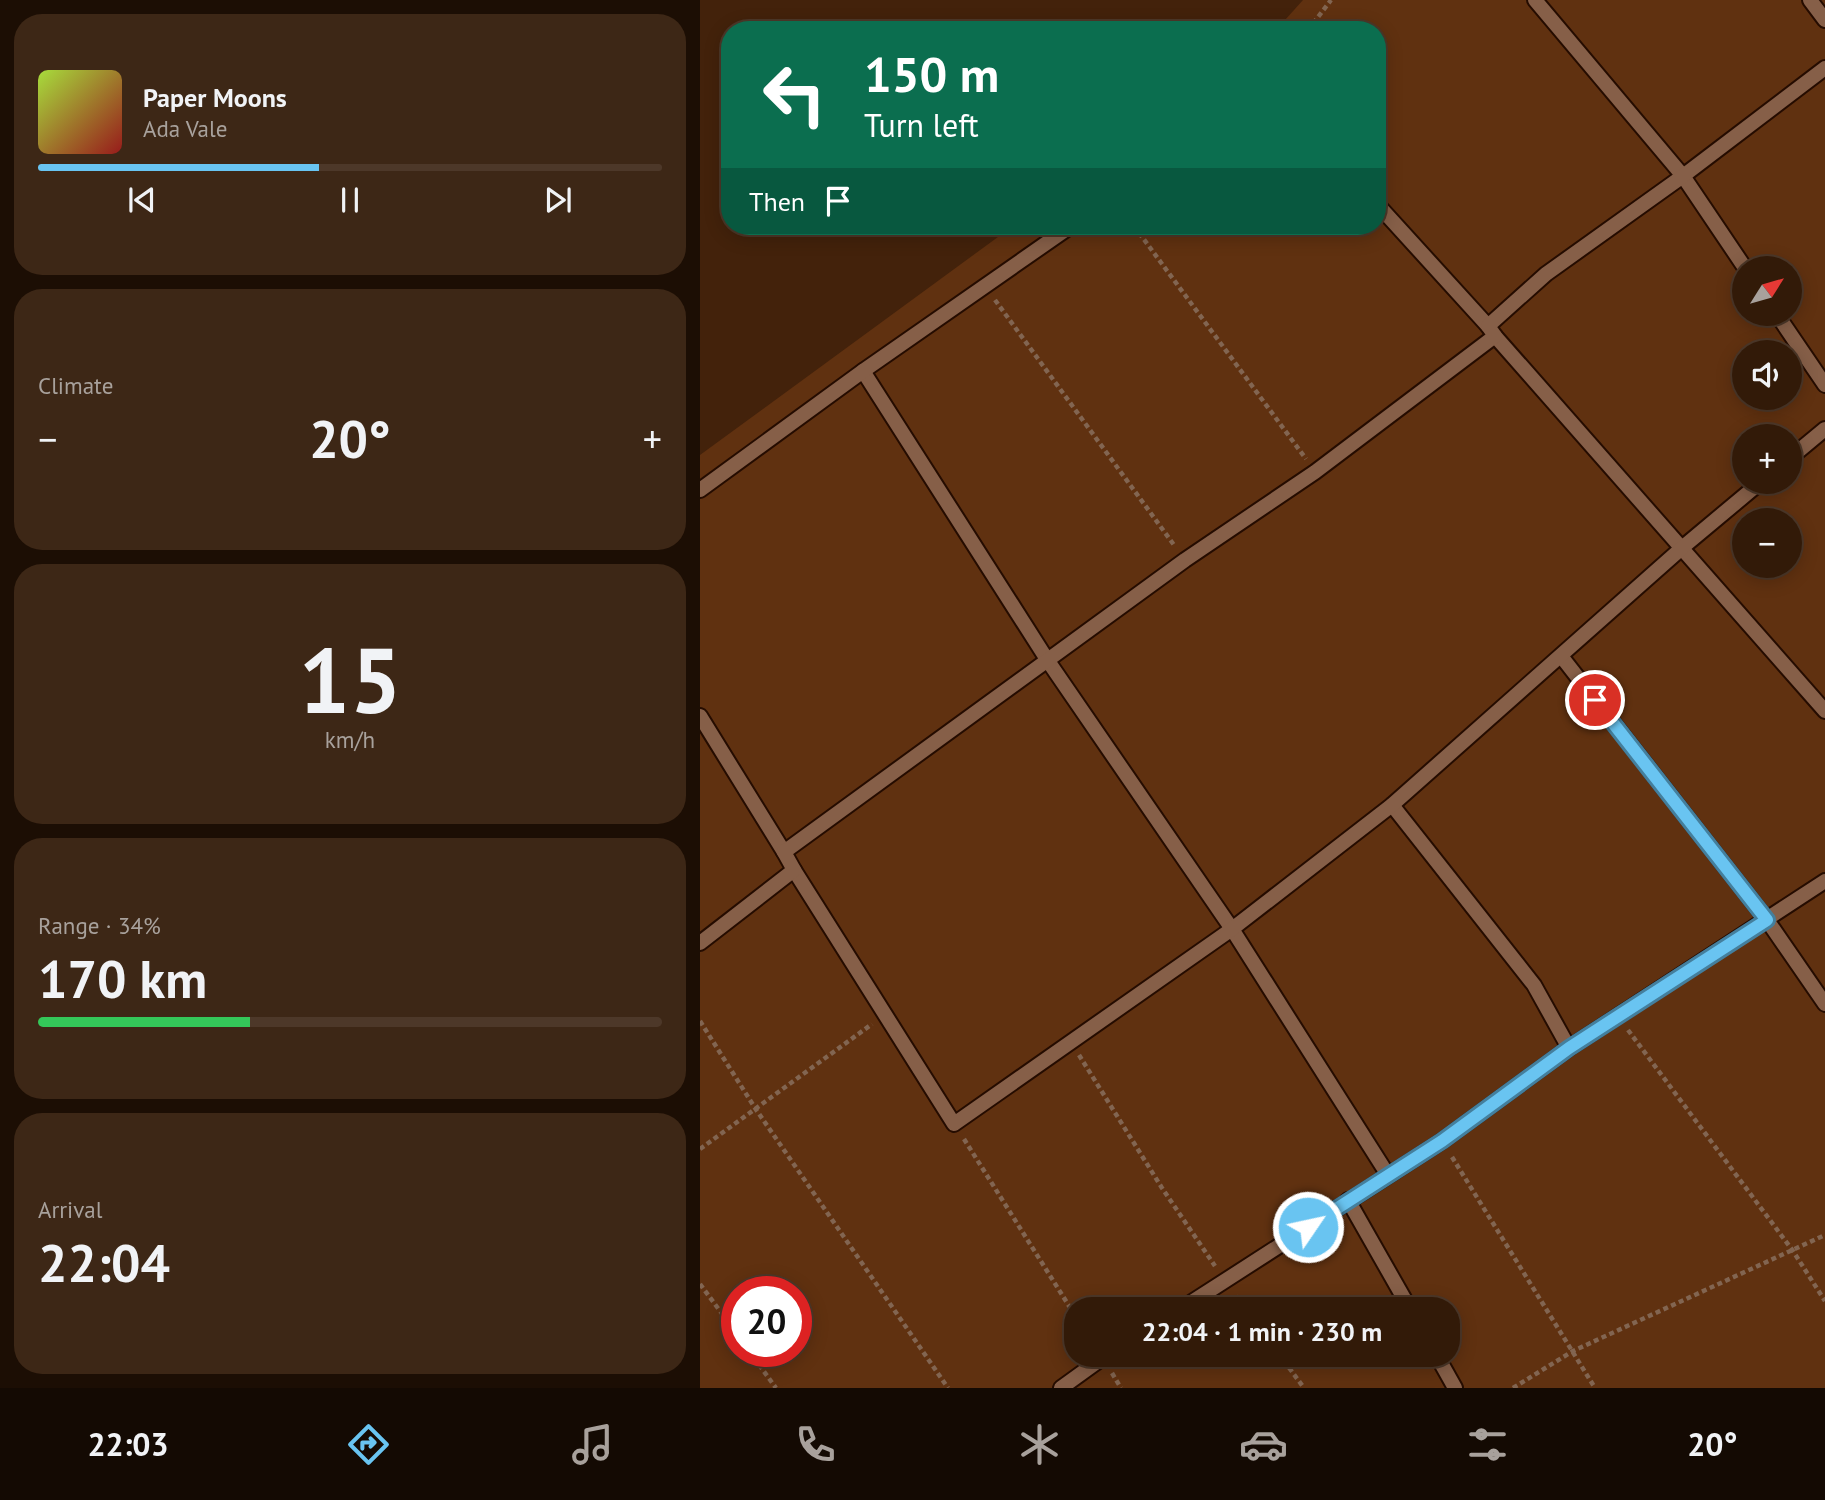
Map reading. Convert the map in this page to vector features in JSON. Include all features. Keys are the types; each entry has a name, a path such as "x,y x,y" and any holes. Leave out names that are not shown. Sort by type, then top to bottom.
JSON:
{"lane":[{"path":"1535,0 1684,176 1737,256"},
{"path":"1810,0 1825,20"},
{"path":"784,852 1185,560 1315,472 1492,331 1546,274 1684,176 1825,68"},
{"path":"1386,214 1683,547 1825,711"},
{"path":"700,490 863,371 1058,235"},
{"path":"1785,326 1825,385"},
{"path":"863,371 1048,661 1232,929 1388,1175"},
{"path":"1802,448 1825,429"},
{"path":"700,716 954,1124 1232,929 1392,805 1746,494"},
{"path":"1560,656 1767,920 1825,1004"},
{"path":"1392,805 1534,985 1569,1048"},
{"path":"700,943 794,870"},
{"path":"1200,1297 1442,1141 1569,1048 1825,881"},
{"path":"1348,1200 1403,1297"},
{"path":"1062,1388 1090,1367"},
{"path":"1443,1367 1455,1388"}],"path":[{"path":"1315,21 1331,0"},
{"path":"1141,235 1315,472"},
{"path":"985,285 1185,560"},
{"path":"700,1149 885,1014"},
{"path":"1618,1017 1793,1251 1825,1301"},
{"path":"700,1021 755,1108 948,1388"},
{"path":"1071,1042 1162,1188 1226,1281"},
{"path":"954,1124 1064,1298"},
{"path":"1442,1141 1595,1388"},
{"path":"1513,1388 1573,1351 1825,1235"},
{"path":"700,1284 721,1312"},
{"path":"761,1367 776,1388"},
{"path":"1289,1367 1304,1388"}],"shaded area":[{"path":"1303,0 1825,0 1825,1388 700,1388 700,455 1001,235 1386,235 1386,21 1284,21"}],"route":[{"path":"1308,1227 1442,1141 1569,1048 1767,920 1595,700"}]}
